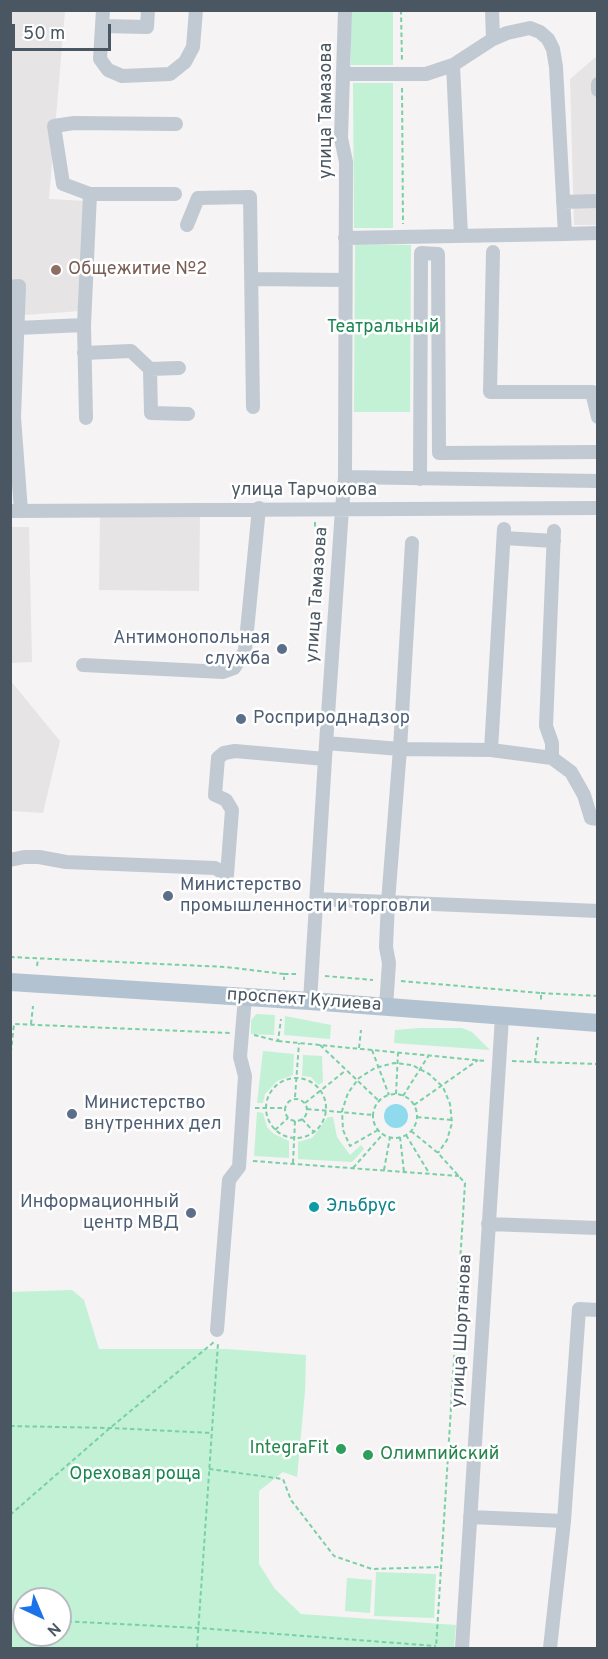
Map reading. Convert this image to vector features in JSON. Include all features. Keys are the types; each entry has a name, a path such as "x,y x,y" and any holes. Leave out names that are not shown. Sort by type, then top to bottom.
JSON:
{"main road":[{"name":"проспект Кулиева","path":"10,982 310,1001 597,1023"}],"street":[{"path":"103,10 100,59 108,70 122,76 170,74 185,62 193,47 196,10"},
{"path":"102,26 147,27 148,10"},
{"name":"улица Тамазова","path":"310,1001 345,477 346,162 341,138 345,10"},
{"path":"492,10 493,39"},
{"path":"343,74 426,74 453,65 493,39 507,33 530,28 540,32 548,39 553,49 556,67 565,234"},
{"path":"453,65 461,236"},
{"path":"597,84 597,90"},
{"path":"175,194 90,194 63,184 54,126 74,123 176,124"},
{"path":"86,418 84,325 90,194"},
{"path":"187,225 198,198 250,197 254,407"},
{"path":"563,202 597,201"},
{"path":"345,238 597,233"},
{"path":"493,252 490,392 592,392 597,417"},
{"path":"420,479 421,253 438,254 439,453 597,452"},
{"path":"251,279 345,280"},
{"path":"10,287 19,286 14,417 16,511"},
{"path":"17,328 84,325"},
{"path":"84,353 131,351 150,369 151,413 188,414"},
{"path":"150,369 179,368"},
{"path":"345,477 597,482"},
{"path":"83,665 223,672 234,668 245,651 259,508"},
{"name":"улица Тарчокова","path":"16,511 597,508"},
{"path":"492,750 504,533 554,536 546,726 552,742 552,758"},
{"path":"386,1007 389,963 386,947 388,902 412,543"},
{"path":"326,743 400,749 492,750 552,758 571,772 584,795 591,818 597,819"},
{"path":"10,860 39,857 66,862 215,868 227,875 232,810 226,800 215,795 218,758 224,753 236,751 325,759"},
{"path":"316,899 597,911"},
{"path":"217,1330 229,1180 239,1167 245,1076 240,1057 245,998"},
{"name":"улица Шортанова","path":"462,1648 502,1017"},
{"path":"488,1224 597,1228"},
{"path":"550,1648 564,1521 579,1309 597,1310"},
{"path":"470,1517 564,1521"}],"path":[{"path":"401,10 403,225 417,237"},
{"path":"315,519 315,528 331,528"},
{"path":"10,957 226,967 296,974"},
{"path":"37,966 38,958"},
{"path":"224,974 226,967"},
{"path":"284,974 284,980"},
{"path":"322,976 378,981"},
{"path":"399,980 597,996"},
{"path":"541,993 541,1002"},
{"path":"31,1024 33,1006"},
{"path":"278,1041 281,1019"},
{"path":"10,1060 14,1024 230,1033"},
{"path":"358,1049 361,1030"},
{"path":"251,1034 278,1041 489,1061"},
{"path":"535,1062 538,1037"},
{"path":"295,1099 299,1043"},
{"path":"320,1045 379,1101"},
{"path":"372,1050 389,1095"},
{"path":"396,1094 398,1053"},
{"path":"403,1096 429,1055"},
{"path":"414,1106 478,1060"},
{"path":"508,1061 597,1064"},
{"path":"378,1130 350,1146 343,1130 342,1112 348,1093 357,1081 379,1067 398,1064 412,1065 429,1074 441,1086 450,1104 452,1120 447,1140 438,1153"},
{"path":"305,1103 320,1089 346,1071"},
{"path":"297,1077 307,1079 320,1089 326,1101 326,1110 324,1120 314,1132 294,1138 279,1134 275,1130 267,1118 265,1108 271,1089 287,1078 297,1077"},
{"path":"389,1095 403,1096 414,1106 417,1117 411,1131 406,1135 390,1137 378,1130 374,1122 373,1115 379,1101 389,1095"},
{"path":"285,1108 295,1099 305,1103 307,1109 302,1119 295,1121 288,1118"},
{"path":"265,1108 285,1108"},
{"path":"285,1108 288,1118"},
{"path":"307,1109 373,1115"},
{"path":"417,1117 452,1120"},
{"path":"275,1130 288,1118"},
{"path":"302,1119 314,1132"},
{"path":"293,1164 295,1121"},
{"path":"72,1622 199,1628 436,1647 465,1183 438,1153 411,1131"},
{"path":"353,1168 383,1134"},
{"path":"406,1135 430,1174"},
{"path":"384,1171 390,1137"},
{"path":"400,1137 404,1172"},
{"path":"253,1161 459,1176"},
{"path":"10,1515 110,1428 219,1339 197,1648"},
{"path":"10,1426 212,1433"},
{"path":"209,1469 283,1479 291,1500 334,1556 372,1569 440,1567"}],"shaded area":[{"path":"11,11 65,11 49,199 86,201 80,311 11,316"},
{"path":"597,56 597,225 574,225 570,79"},
{"path":"100,515 200,516 199,591 99,590"},
{"path":"10,527 29,527 32,662 11,663"},
{"path":"10,680 60,741 43,813 11,811"}],"green space":[{"path":"351,11 393,11 393,65 351,65"},
{"path":"353,83 393,83 393,228 354,228"},
{"name":"Театральный","path":"355,244 411,245 410,412 354,412"},
{"path":"256,1014 275,1015 274,1035 251,1034 251,1021"},
{"path":"285,1016 331,1025 330,1039 284,1035"},
{"path":"462,1028 472,1032 490,1050 394,1043 395,1030"},
{"path":"263,1051 294,1054 293,1075 277,1081 265,1094 263,1103 257,1103"},
{"path":"303,1055 322,1056 323,1082 318,1085 311,1077 302,1076"},
{"path":"257,1112 263,1113 267,1127 274,1134 289,1141 289,1158 254,1156"},
{"path":"328,1117 333,1117 337,1137 350,1155 361,1145 364,1149 352,1162 298,1159 298,1142 312,1138"},
{"name":"Ореховая роща","path":"72,1290 84,1300 99,1349 227,1349 306,1355 297,1477 283,1472 259,1491 259,1564 275,1589 301,1614 456,1625 454,1648 11,1648 11,1292"},
{"path":"376,1572 436,1574 434,1618 374,1616"},
{"path":"347,1578 372,1580 370,1613 345,1611"}],"water":[{"path":"391,1104 401,1104 408,1111 408,1121 401,1128 391,1128 384,1121 384,1111"}],"place":[{"name":"Общежитие №2","path":"56,270"},
{"name":"Антимонопольная служба","path":"282,649"},
{"name":"Росприроднадзор","path":"241,719"},
{"name":"Министерство промышленности и торговли","path":"168,896"},
{"name":"Министерство внутренних дел","path":"72,1114"},
{"name":"Эльбрус","path":"314,1207"},
{"name":"Информационный центр МВД","path":"191,1213"},
{"name":"IntegraFit","path":"341,1449"},
{"name":"Олимпийский","path":"368,1455"}]}
